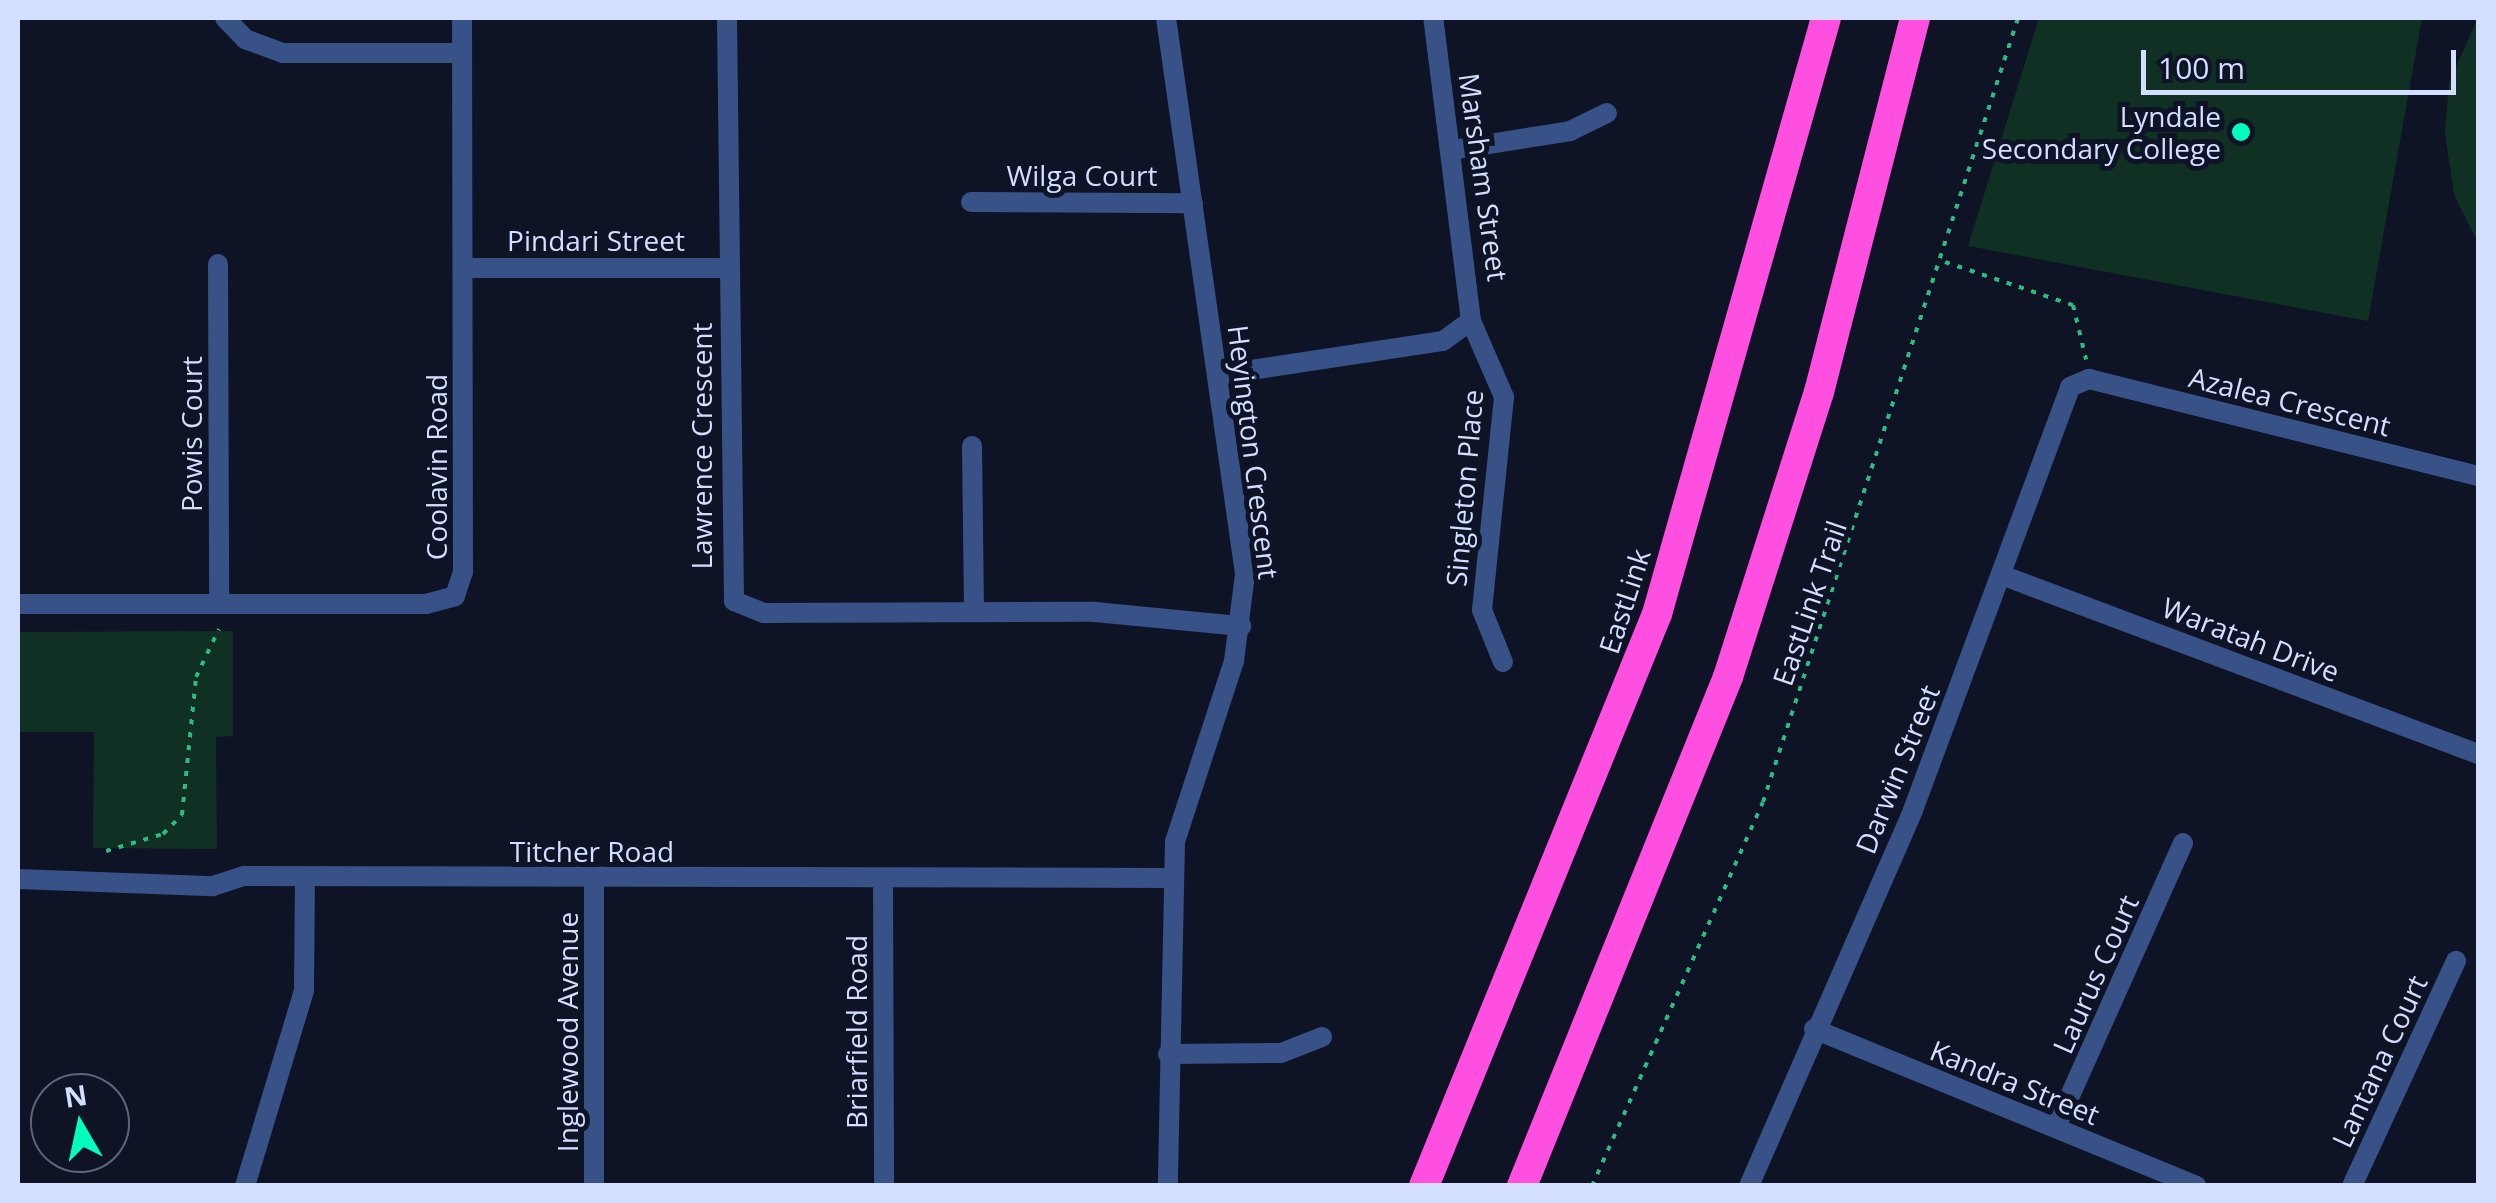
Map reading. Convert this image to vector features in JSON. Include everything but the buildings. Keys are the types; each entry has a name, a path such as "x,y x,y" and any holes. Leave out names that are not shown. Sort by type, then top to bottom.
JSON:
{"highway":[{"name":"EastLink","path":"1424,1186 1657,614 1826,18"},
{"path":"1522,1186 1728,677 1819,392 1914,18"}],"street":[{"path":"225,18 244,39 283,53 462,53"},
{"name":"Coolavin Road","path":"18,604 426,604 459,590 462,18"},
{"name":"Lawrence Crescent","path":"727,18 734,600 763,613 1095,612 1242,626"},
{"name":"Heyington Crescent","path":"1166,18 1243,544 1242,626 1186,787 1170,878 1168,1186"},
{"name":"Marsham Street","path":"1218,375 1443,342 1471,321 1433,18"},
{"path":"1452,150 1570,132 1607,112"},
{"name":"Wilga Court","path":"971,202 1193,202"},
{"name":"Powis Court","path":"218,264 219,604"},
{"name":"Pindari Street","path":"463,268 728,268"},
{"name":"Singleton Place","path":"1471,321 1504,397 1482,610 1503,662"},
{"name":"Azalea Crescent","path":"2089,379 2478,476"},
{"name":"Darwin Street","path":"1749,1186 2004,576 2062,398 2089,379"},
{"path":"972,446 974,612"},
{"name":"Waratah Drive","path":"2004,576 2478,754"},
{"name":"Laurus Court","path":"2056,1127 2184,843"},
{"name":"Inglewood Avenue","path":"594,878 594,1186"},
{"name":"Briarfield Road","path":"883,878 884,1186"},
{"name":"Titcher Road","path":"18,879 1170,878"},
{"path":"245,1186 304,990 305,880"},
{"name":"Lantana Court","path":"2352,1186 2456,960"},
{"name":"Kandra Street","path":"1814,1029 2196,1186"},
{"path":"1168,1054 1281,1053 1322,1037"}],"path":[{"name":"EastLink Trail","path":"1592,1186 1763,802 1945,262 2018,18"},
{"path":"1945,262 2073,305 2086,356"},
{"path":"106,851 119,840 162,834 182,816 196,677 219,629"}],"green space":[{"name":"Lyndale Secondary College","path":"2039,18 2422,18 2368,321 1968,246"},
{"path":"2478,18 2478,243 2454,195 2445,132 2449,82"},
{"path":"233,631 233,736 216,737 217,849 93,848 94,732 18,732 18,632"}],"place":[{"name":"Lyndale Secondary College","path":"2241,132"}]}
